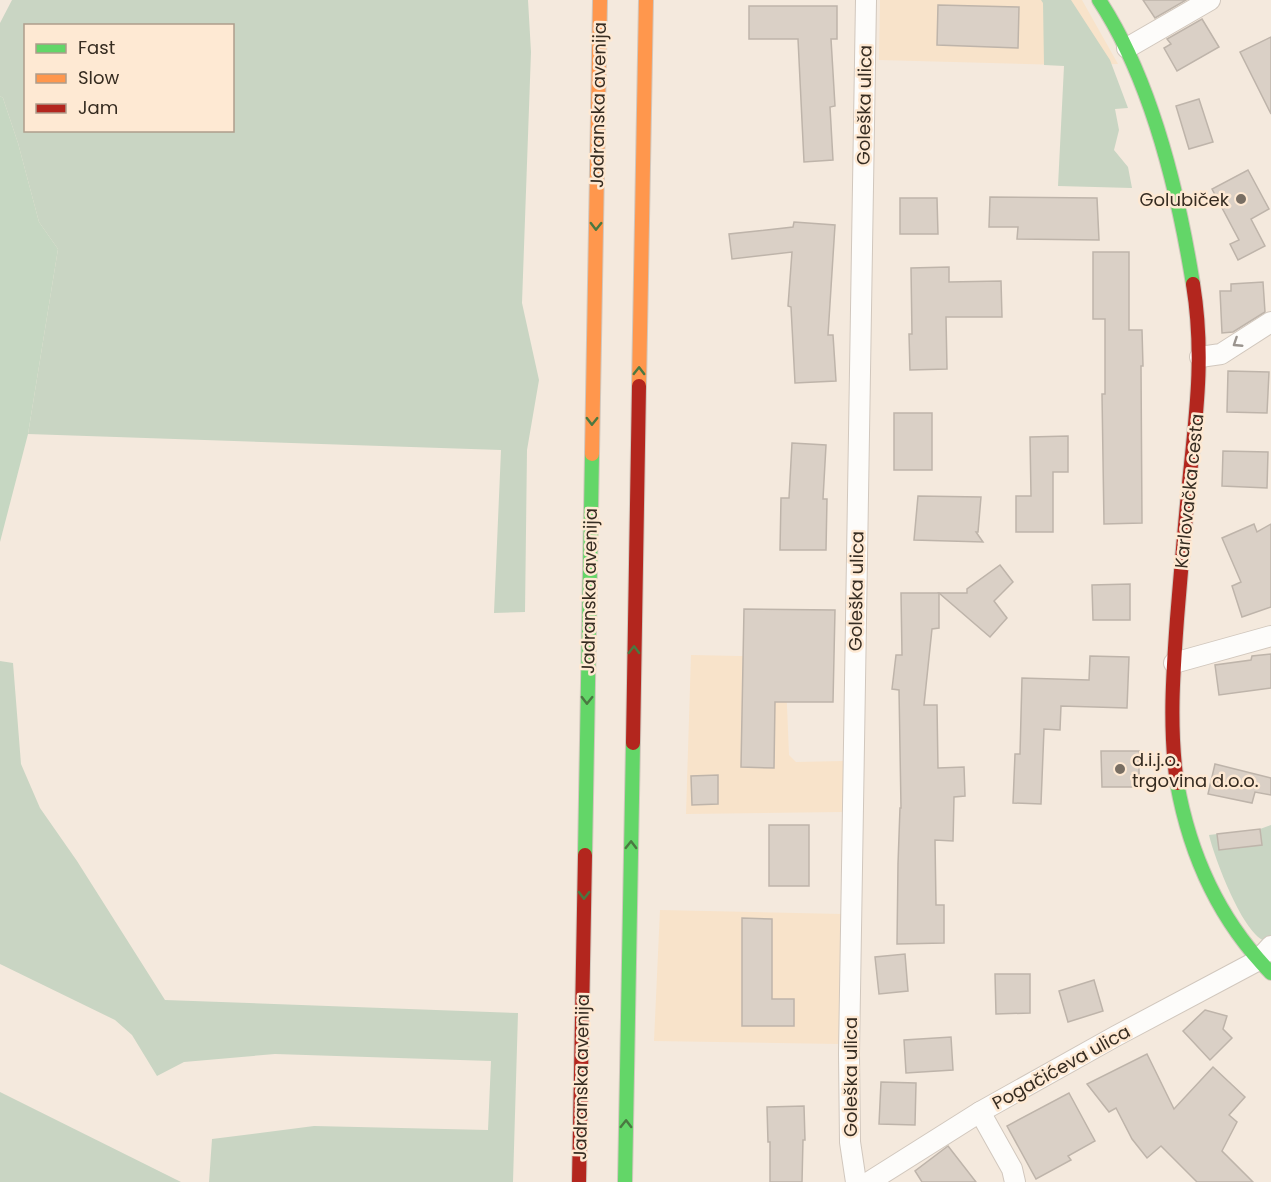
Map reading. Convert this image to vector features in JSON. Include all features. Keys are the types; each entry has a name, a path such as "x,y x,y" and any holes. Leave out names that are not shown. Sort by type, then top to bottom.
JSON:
{"main road":[{"name":"Jadranska avenija","path":"579,1182 600,0"},
{"path":"625,1182 646,0"},
{"name":"Karlovačka cesta","path":"1099,0 1127,48 1155,120 1175,189 1196,304 1200,357 1199,392 1184,531 1174,663 1172,721 1177,784 1199,863 1214,897 1238,935 1264,967"}],"street":[{"name":"Goleška ulica","path":"856,1182 850,1142 849,1054 866,0"},
{"path":"1127,48 1210,0"},
{"path":"1200,357 1221,354 1271,322"},
{"path":"1174,663 1271,636"},
{"name":"Pogačićeva ulica","path":"869,1182 980,1112 1116,1036 1264,967 1271,946"},
{"path":"980,1112 1012,1169 1016,1182"}],"shaded area":[{"path":"880,0 1082,0 1118,64 1064,65 879,60"},
{"path":"691,655 785,657 789,755 796,762 844,761 843,812 686,814"},
{"path":"660,910 843,914 840,1044 654,1041"}],"green space":[{"path":"12,0 528,0 531,52 522,303 539,380 527,450 525,612 494,613 501,450 28,434 58,249 39,222 18,143 3,98 0,96 0,23"},
{"path":"1041,0 1071,0 1110,60 1128,108 1115,109 1119,130 1114,150 1128,167 1132,188 1058,186 1064,66 1044,65 1043,3"},
{"path":"0,96 3,98 18,143 39,222 58,249 28,434 0,542"},
{"path":"0,661 13,663 21,764 40,808 77,861 165,1000 518,1013 513,1182 209,1182 212,1139 314,1126 488,1130 491,1061 275,1054 184,1062 157,1076 132,1035 115,1020 0,964"},
{"path":"1271,825 1271,936 1266,941 1257,936 1240,912 1223,877 1209,835 1217,834 1219,850 1262,845 1260,829"},
{"path":"0,1092 181,1182 0,1182"}],"building":[{"path":"1143,0 1186,0 1155,18"},
{"path":"938,5 1019,7 1018,48 937,45"},
{"path":"749,6 837,6 837,39 831,39 835,106 830,107 833,160 804,162 798,39 749,39"},
{"path":"1202,19 1219,47 1177,71 1164,48 1171,44 1167,39"},
{"path":"1271,37 1271,114 1240,52"},
{"path":"1199,99 1213,142 1189,149 1176,106"},
{"name":"Golubiček","path":"1248,170 1269,209 1251,219 1265,246 1238,260 1230,244 1239,240 1212,189"},
{"path":"990,197 1097,198 1099,240 1017,239 1018,227 989,227"},
{"path":"900,198 937,198 938,234 900,234"},
{"path":"794,222 835,225 828,335 833,335 836,381 795,383 791,307 788,306 792,252 732,259 729,234 793,227"},
{"path":"1093,252 1129,252 1129,330 1142,330 1142,523 1104,524 1102,394 1105,394 1105,319 1093,319"},
{"path":"949,267 949,282 1001,281 1002,317 946,317 947,369 910,370 911,268"},
{"path":"1263,282 1265,312 1233,332 1222,333 1220,291 1231,291 1231,284"},
{"path":"1228,371 1269,372 1267,413 1227,412"},
{"path":"894,413 932,413 932,470 894,470"},
{"path":"1068,436 1068,472 1053,472 1053,532 1016,532 1016,496 1031,496 1030,437"},
{"path":"792,443 826,445 823,499 827,499 826,550 780,550 781,498 789,498"},
{"path":"1223,451 1268,452 1267,488 1222,486"},
{"path":"918,496 981,497 978,532 976,532 983,542 914,540"},
{"path":"1254,524 1257,532 1271,524 1271,607 1242,617 1232,586 1241,582 1222,538"},
{"path":"1000,565 1013,582 994,601 1007,618 990,637 939,593 967,593 967,589"},
{"path":"1130,584 1130,620 1093,620 1092,585"},
{"path":"901,593 939,593 939,628 932,629 924,705 937,705 938,768 964,767 965,796 954,797 953,841 935,840 936,905 944,905 944,943 897,944 901,808 899,690 892,689 896,655 902,655"},
{"path":"744,609 835,610 833,702 775,702 774,768 741,767"},
{"path":"1271,654 1271,688 1219,695 1215,665 1251,660 1252,656"},
{"path":"1090,656 1129,657 1127,708 1061,706 1060,730 1044,729 1041,804 1013,803 1015,754 1020,754 1022,678 1089,680"},
{"name":"d.i.j.o. trgovina d.o.o.","path":"1101,751 1139,751 1139,787 1102,787"},
{"path":"1215,764 1271,778 1271,795 1255,792 1252,803 1208,794"},
{"path":"718,775 718,804 692,805 691,776"},
{"path":"769,825 809,825 809,886 769,886"},
{"path":"1260,829 1262,845 1219,850 1217,834"},
{"path":"742,918 772,919 772,999 794,999 794,1026 742,1026"},
{"path":"905,954 908,991 879,994 875,957"},
{"path":"995,974 1030,974 1030,1013 996,1014"},
{"path":"1094,980 1103,1011 1068,1022 1059,991"},
{"path":"1205,1010 1227,1016 1223,1029 1232,1038 1210,1060 1183,1031"},
{"path":"951,1037 953,1070 906,1073 904,1040"},
{"path":"1147,1054 1174,1109 1213,1067 1245,1097 1229,1115 1237,1122 1222,1151 1253,1182 1197,1182 1161,1146 1147,1158 1132,1139 1116,1108 1109,1112 1087,1084"},
{"path":"881,1082 916,1083 915,1125 879,1124"},
{"path":"1069,1093 1095,1141 1068,1156 1071,1160 1036,1179 1007,1126"},
{"path":"804,1106 805,1140 803,1140 802,1182 770,1182 767,1107"},
{"path":"948,1146 976,1182 922,1182 915,1171"}],"traffic: fast":[{"path":"1099,0 1134,65 1148,100 1170,174 1193,284"},
{"path":"585,855 592,454"},
{"path":"625,1182 633,743"},
{"path":"1177,783 1190,836 1209,886 1236,931 1271,973"}],"traffic: slow":[{"path":"592,454 600,0"},
{"path":"639,386 646,0"}],"traffic: jam":[{"path":"1177,783 1172,721 1174,660 1199,356 1193,284"},
{"path":"633,743 639,386"},
{"path":"579,1182 585,855"}],"place":[{"name":"Golubiček","path":"1241,199"},
{"name":"d.i.j.o. trgovina d.o.o.","path":"1120,769"}]}
